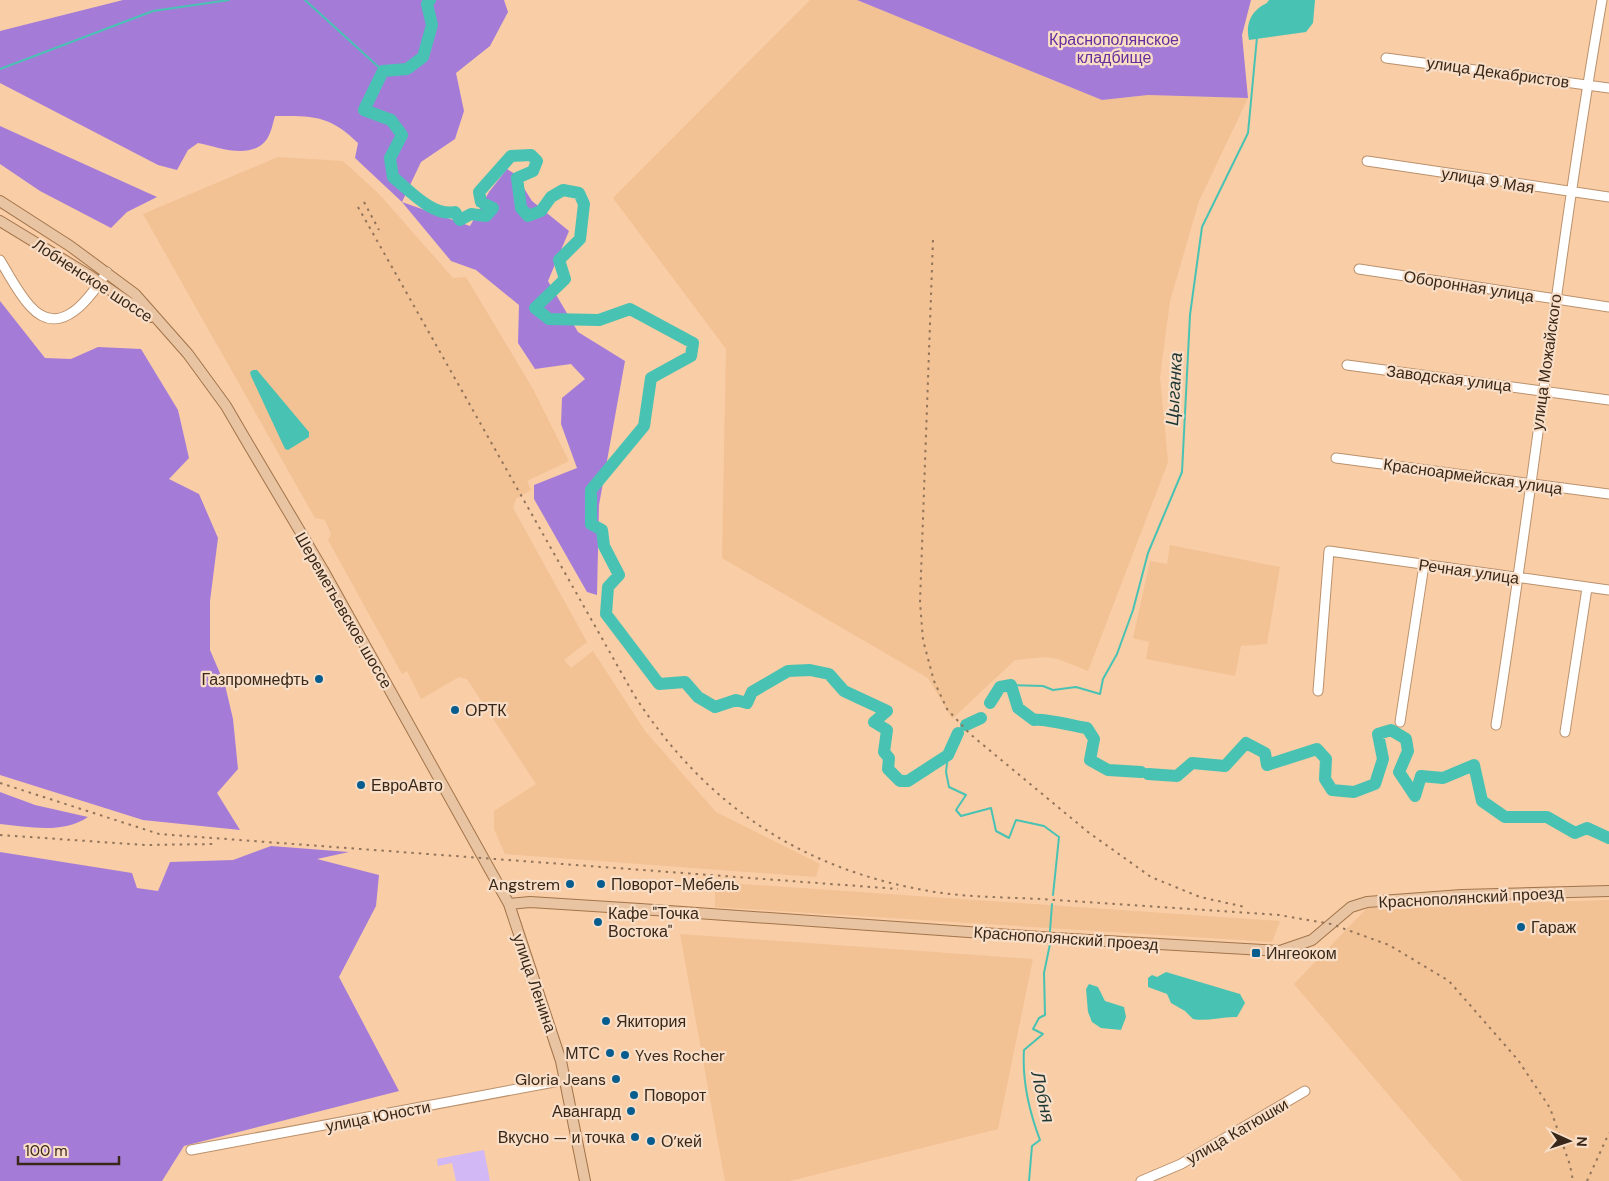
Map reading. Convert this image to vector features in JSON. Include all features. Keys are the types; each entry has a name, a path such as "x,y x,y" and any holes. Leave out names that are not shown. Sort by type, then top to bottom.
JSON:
{"main road":[{"name":"Лобненское шоссе","path":"0,201 107,272 135,294 164,326"},
{"name":"Лобненское шоссе","path":"0,221 100,283 164,326"},
{"name":"Шереметьевское шоссе","path":"164,326 188,354 212,387 247,442 323,570 509,904"},
{"name":"Краснополянский проезд","path":"509,904 530,902 1280,951 1312,940 1351,907 1365,903 1462,895 1609,891"},
{"name":"улица Ленина","path":"509,904 543,1002 565,1080 585,1181"}],"street":[{"name":"улица Можайского","path":"1496,726 1519,578 1542,390 1570,192 1602,0"},
{"name":"улица Декабристов","path":"1386,58 1609,88"},
{"name":"улица 9 Мая","path":"1367,162 1609,197"},
{"path":"0,260 30,306 39,315 47,318 69,316 78,309 107,272"},
{"name":"Оборонная улица","path":"1359,269 1609,307"},
{"name":"Заводская улица","path":"1347,365 1609,400"},
{"name":"Красноармейская улица","path":"1336,458 1609,494"},
{"name":"Речная улица","path":"1318,691 1329,551 1609,590"},
{"path":"1400,722 1424,565"},
{"path":"1565,732 1587,588"},
{"name":"улица Юности","path":"191,1150 565,1080"},
{"name":"улица Катюшки","path":"1141,1181 1181,1164 1305,1091"}],"shaded area":[{"path":"810,0 857,0 1102,100 1148,95 1248,98 1199,201 1170,301 1160,377 1168,462 1088,671 1058,659 1045,657 1015,660 952,719 928,678 722,558 726,349 613,198"},
{"path":"278,157 343,161 379,194 453,278 466,277 533,389 569,461 527,481 531,490 516,499 513,508 587,642 564,660 571,668 593,651 645,731 716,812 820,864 816,877 505,854 494,829 494,811 536,784 467,679 459,677 421,699 407,671 402,674 328,540 331,534 325,520 315,518 143,214"},
{"path":"1170,545 1280,567 1267,644 1241,646 1235,676 1146,659 1149,642 1133,638 1150,561 1167,564"},
{"path":"715,882 1280,921 1272,942 715,907"},
{"path":"1609,900 1609,1181 1462,1181 1294,984 1367,908"},
{"path":"680,934 1033,959 998,1129 790,1181 725,1181"},
{"path":"484,1150 490,1181 456,1181 452,1163 438,1166 437,1159"}],"green space":[{"path":"123,0 504,0 508,12 490,46 456,73 464,111 455,139 421,162 402,202 355,158 358,143 338,127 320,119 300,116 275,116 267,139 260,146 244,151 234,151 198,143 188,150 177,170 158,165 0,83 0,31"},
{"name":"Краснополянское кладбище","path":"857,0 1251,0 1242,35 1248,98 1148,95 1102,100"},
{"path":"0,126 157,197 127,212 111,228 40,191 0,164"},
{"path":"507,169 515,174 532,201 569,231 548,281 578,332 625,361 599,505 597,595 587,592 534,499 534,485 577,468 561,424 562,398 585,379 571,364 535,369 518,343 519,305 476,270 451,261 402,202 470,226 489,192"},
{"path":"0,301 45,358 71,359 98,347 141,349 178,410 189,458 169,479 199,494 218,538 210,601 210,650 225,685 233,719 238,769 217,793 240,830 143,820 0,775"},
{"path":"0,792 35,805 88,817 68,826 46,828 0,824"},
{"path":"271,846 349,852 317,859 379,875 376,906 339,977 399,1091 184,1146 162,1181 0,1181 0,852 132,873 137,888 158,891 170,862 233,860"}],"water":[{"path":"1269,0 1315,0 1313,23 1306,32 1249,40 1248,26 1251,18 1256,10"},
{"path":"257,370 309,432 309,437 288,450 285,449 251,376 250,372"},
{"path":"1166,972 1240,994 1245,1003 1237,1017 1193,1019 1185,1011 1171,1003 1167,994 1148,987 1148,978 1152,975 1157,977"},
{"path":"1089,984 1098,987 1105,1001 1124,1007 1126,1017 1121,1030 1101,1028 1092,1022 1088,1012 1086,989"}],"waterway":[{"path":"0,69 153,11 229,0"},
{"path":"305,0 383,71"},
{"path":"430,0 427,4 432,25 423,57 407,69 383,71 364,110 391,120 402,135 390,158 393,177 430,207 447,212 455,212 460,220 471,214 486,216 493,208 481,202 479,192 511,156 531,155 537,161 533,171 517,178 521,208 528,216 541,211 551,197 563,190 579,193 584,204 580,239 559,260 565,279 535,308 549,319 599,320 630,309 693,343 691,356 651,378 644,426 591,490 591,524 602,530 604,546 619,575 608,587 606,614 659,684 685,682 698,697 715,707 736,700 747,703 752,692 788,671 810,670 829,674 844,691 887,711 874,722 887,730 884,752 889,758 888,769 900,781 908,781 948,755 958,733"},
{"name":"Цыганка","path":"1011,685 1043,686 1053,690 1076,687 1100,694 1103,679 1117,654 1133,610 1148,553 1182,472 1190,315 1202,227 1248,133 1257,37"},
{"path":"990,703 1000,687 1011,685 1018,708 1034,720 1051,721 1087,728 1094,739 1090,760 1108,770 1141,772"},
{"path":"966,725 981,718"},
{"path":"1148,774 1177,776 1192,763 1225,766 1246,743 1265,753 1267,765 1317,749 1326,759 1325,779 1332,790 1354,792 1375,784 1383,759 1378,734 1391,730 1406,739 1408,751 1399,772 1415,796 1421,776 1443,778 1474,765 1482,801 1505,817 1547,817 1575,833 1587,828 1609,838"},
{"name":"Лобня","path":"948,755 946,772 949,787 966,795 956,810 961,816 991,808 996,831 1009,838 1016,820 1044,826 1059,837 1053,895"},
{"name":"Лобня","path":"1050,931 1052,904"},
{"name":"Лобня","path":"1029,1181 1032,1146 1040,1140 1027,1096 1024,1050 1043,1034 1033,1029 1039,1018 1045,1015 1044,973 1050,944"}],"railway":[{"path":"364,202 379,230"},
{"path":"358,207 634,695 662,734 693,770 726,801 762,827 801,850 842,868 887,882 935,892 965,895 1279,915 1331,924 1389,945 1449,981 1518,1060 1550,1108 1570,1165 1573,1181"},
{"path":"933,240 920,602 923,640 934,681 947,709 970,734 1088,832 1151,877 1200,897 1245,907"},
{"path":"0,783 159,834 898,889"},
{"path":"0,835 145,845 215,844"},
{"path":"1587,1181 1609,1133"}],"place":[{"name":"Газпромнефть","path":"319,679"},
{"name":"ОРТК","path":"455,710"},
{"name":"ЕвроАвто","path":"361,785"},
{"name":"Angstrem","path":"570,884"},
{"name":"Поворот-Мебель","path":"601,884"},
{"name":"Кафе \"Точка Востока\"","path":"598,922"},
{"name":"Гараж","path":"1521,927"},
{"name":"Ингеоком","path":"1256,953"},
{"name":"Якитория","path":"606,1021"},
{"name":"МТС","path":"610,1053"},
{"name":"Yves Rocher","path":"625,1055"},
{"name":"Gloria Jeans","path":"616,1079"},
{"name":"Поворот","path":"634,1095"},
{"name":"Авангард","path":"631,1111"},
{"name":"Вкусно — и точка","path":"635,1137"},
{"name":"О’кей","path":"651,1141"}]}
